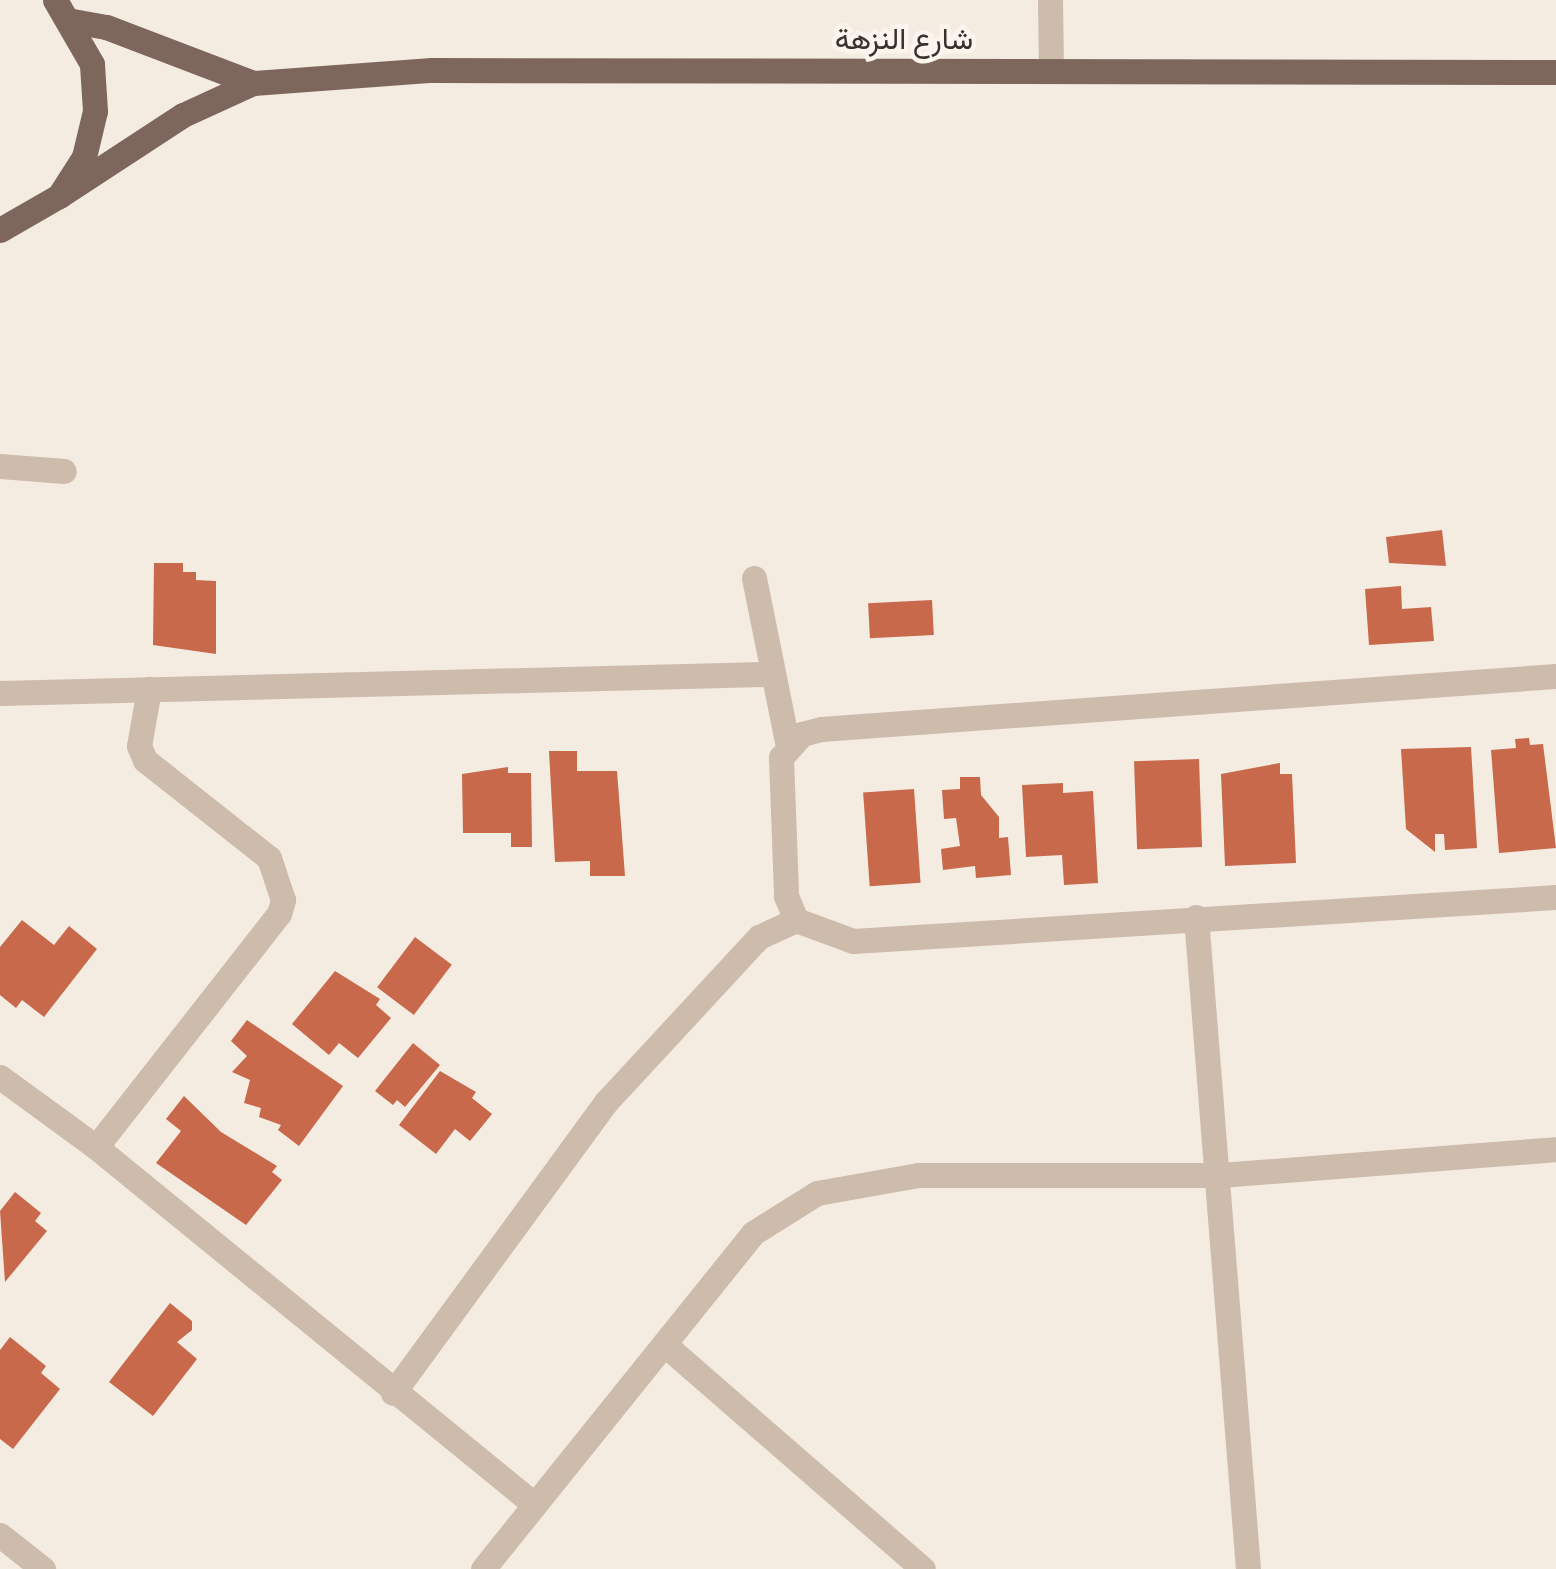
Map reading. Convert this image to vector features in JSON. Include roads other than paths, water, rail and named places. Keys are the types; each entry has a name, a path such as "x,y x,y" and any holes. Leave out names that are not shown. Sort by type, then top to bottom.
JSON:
{"main road":[{"path":"55,0 73,21 92,64 96,112 84,157 59,196"},
{"name":"شارع النزهة","path":"73,21 106,27 253,83"},
{"name":"شارع النزهة","path":"5,228 183,115 253,83 432,70 1050,68 1556,72"}],"street":[{"path":"1050,0 1050,68"},
{"path":"0,251 5,228"},
{"path":"0,466 64,471"},
{"path":"754,578 769,674 788,746"},
{"path":"0,693 769,674"},
{"path":"796,920 784,875 781,758 788,746 821,728 1556,676"},
{"path":"96,1146 278,914 282,900 269,858 145,760 139,746 149,689"},
{"path":"393,1394 606,1102 759,936 796,920 853,941 1556,898"},
{"path":"1196,918 1220,1175 1248,1569"},
{"path":"0,1078 96,1146 393,1394 535,1505"},
{"path":"483,1569 753,1233 817,1194 918,1176 1220,1175 1556,1149"},
{"path":"664,1344 923,1569"},
{"path":"0,1535 44,1569"}]}
